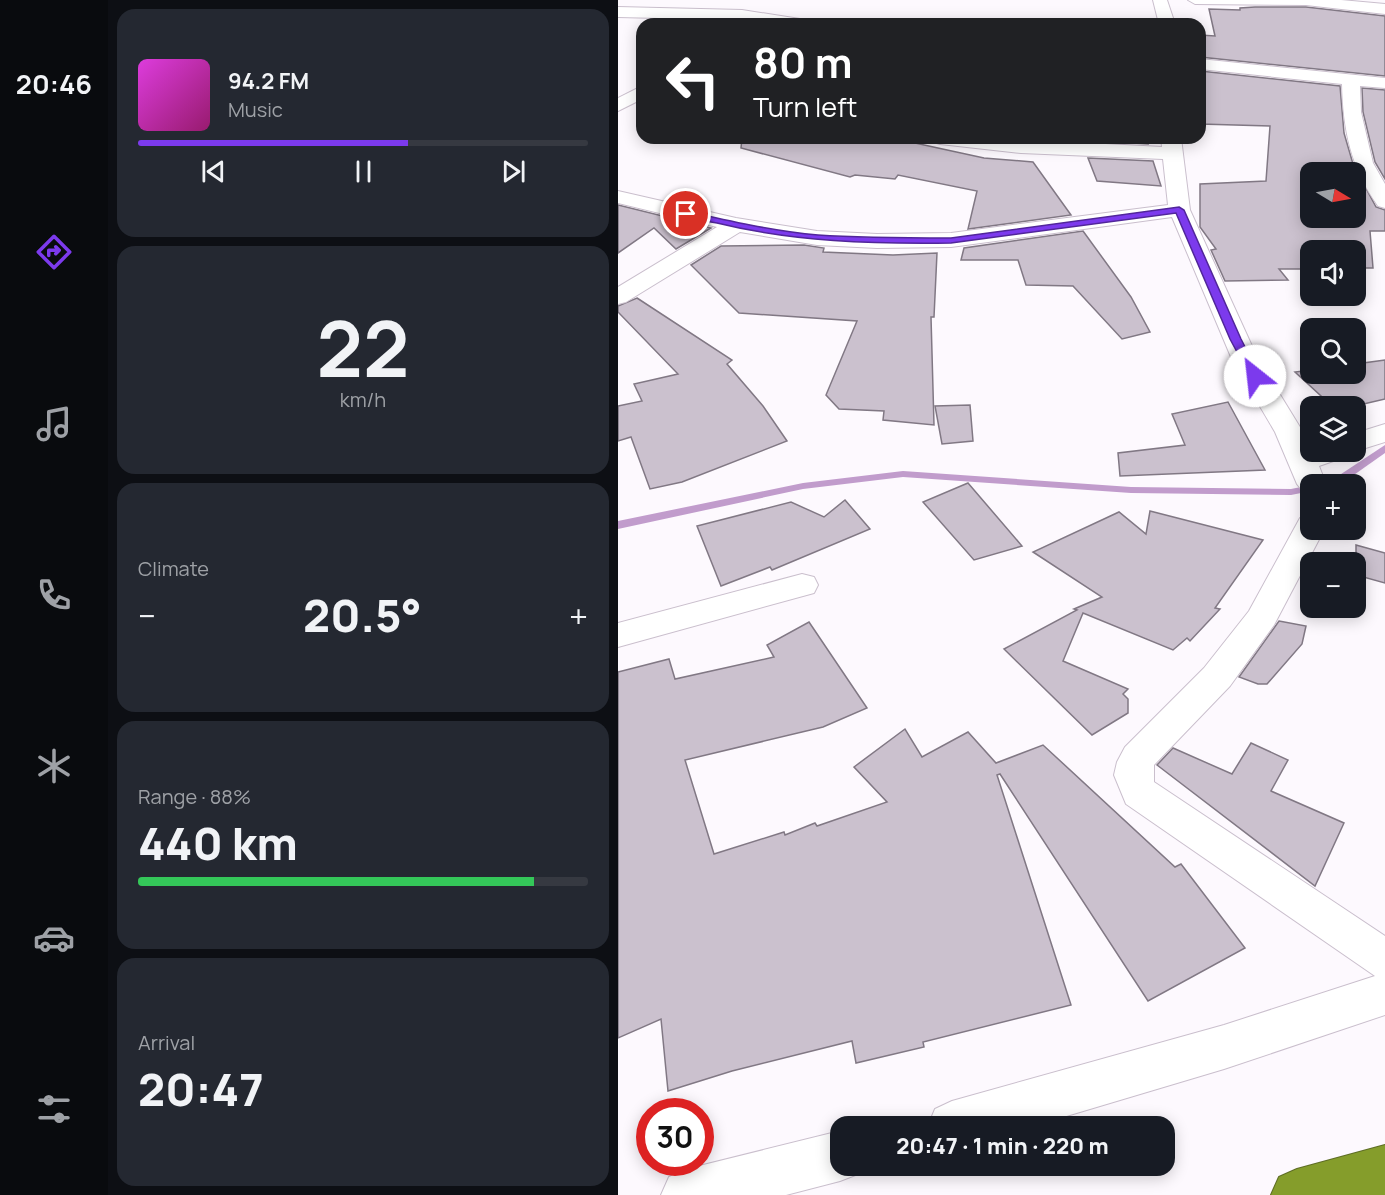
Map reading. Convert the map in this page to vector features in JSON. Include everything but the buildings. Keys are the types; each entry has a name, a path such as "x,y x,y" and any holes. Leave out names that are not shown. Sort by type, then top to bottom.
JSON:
{"highway":[{"path":"1297,1195 1385,1170"}],"street":[{"path":"1160,0 1165,18"},
{"path":"1195,0 1306,1 1385,9"},
{"path":"739,18 762,5"},
{"path":"618,12 706,18"},
{"path":"1206,65 1385,83"},
{"path":"1352,80 1352,112 1363,163 1385,202"},
{"path":"618,90 636,91"},
{"path":"618,106 636,95"},
{"path":"994,144 1021,147 1171,146 1179,210 1244,357 1289,432 1308,473 1321,462"},
{"path":"618,197 736,225 817,238 877,241 951,240 1179,210"},
{"path":"618,297 736,225"},
{"path":"1366,439 1385,432"},
{"path":"1303,540 1262,617 1217,677 1138,757 1132,769 1132,780 1140,793 1385,960"},
{"path":"618,635 802,585"},
{"path":"986,1116 1224,1047 1385,994"},
{"path":"687,1195 830,1159"}],"waterway":[{"path":"1350,474 1385,448"},
{"path":"618,525 803,486 903,474 1131,490 1291,492 1300,490"}],"route":[{"path":"686,214 736,225 817,238 918,241 951,240 1179,210 1244,357 1255,376"}]}
